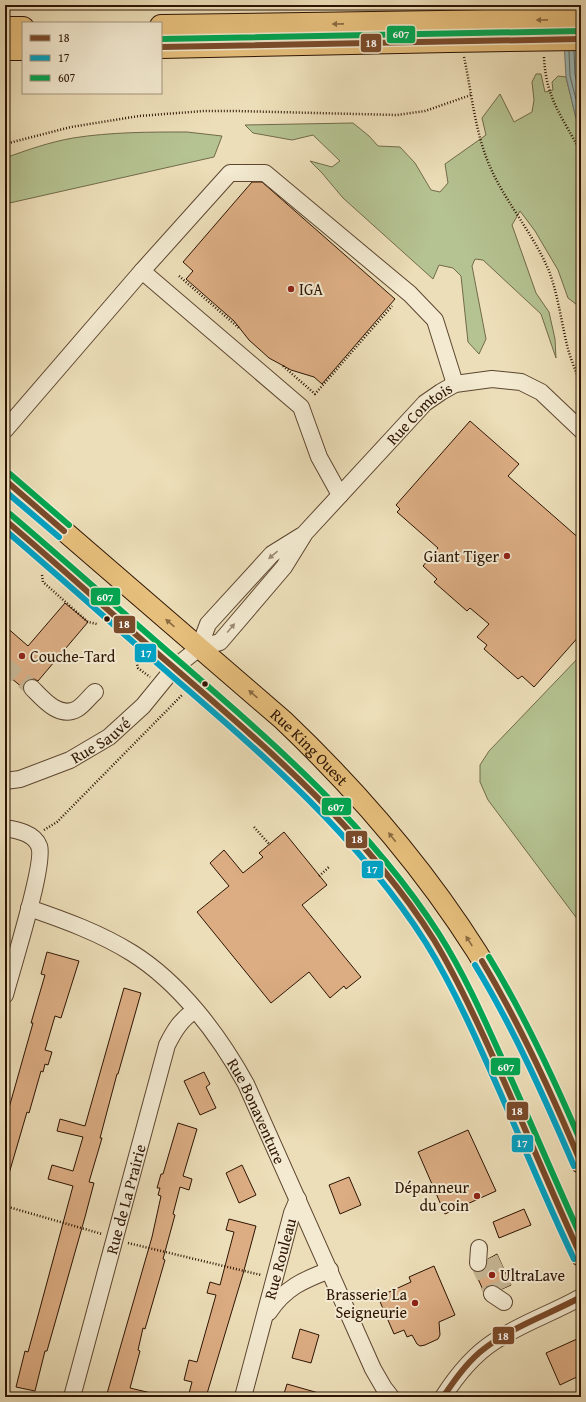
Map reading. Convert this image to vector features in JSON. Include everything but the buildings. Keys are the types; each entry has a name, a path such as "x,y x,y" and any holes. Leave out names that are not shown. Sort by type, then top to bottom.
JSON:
{"highway":[{"path":"162,26 581,19"},
{"path":"5,28 22,28"},
{"path":"162,47 456,49 581,39"},
{"path":"5,49 22,49"}],"main road":[{"name":"Rue King Ouest","path":"5,480 283,720 342,778 384,826 436,892 490,974 517,1022 552,1094 581,1163"},
{"name":"Rue King Ouest","path":"5,520 250,735 323,805 382,871 424,926 474,1014 581,1256"}],"street":[{"path":"5,430 142,271 230,173 266,173 410,294 435,320 455,384"},
{"path":"142,271 302,407 319,457 340,495"},
{"name":"Rue Comtois","path":"174,668 199,648 220,642 284,567 305,534 425,403 441,392 455,384 492,379 521,382 541,392 581,430"},
{"name":"Rue Sauvé","path":"5,781 20,779 70,760 109,737 143,706 174,668"},
{"path":"32,688 52,706 60,711 69,712 77,709 95,692"},
{"path":"5,828 27,834 33,838 39,845 41,853 29,908 5,996"},
{"name":"Rue Bonaventure","path":"29,908 106,938 132,953 155,969 195,1010 214,1033 246,1084 373,1369 391,1397"},
{"name":"Rue de La Prairie","path":"72,1397 167,1045 184,1018 195,1010"},
{"name":"Rue Rouleau","path":"243,1397 292,1213 298,1199"},
{"name":"Rue Rouleau","path":"265,1318 274,1305 291,1288 310,1277 330,1270"},
{"path":"443,1397 451,1384 466,1366 481,1351 496,1340 581,1297"}],"path":[{"path":"456,49 471,95 482,143 491,168 550,273 557,296 568,347 581,385"},
{"path":"543,50 545,75 550,96 581,153"},
{"path":"5,144 71,127 139,116 204,111 397,115 425,111 471,95"},
{"path":"179,276 239,328"},
{"path":"283,366 315,394 392,306"},
{"path":"42,573 43,582 88,622 101,624"},
{"path":"134,652 138,668 178,699"},
{"path":"254,827 270,844"},
{"path":"320,876 329,867"},
{"path":"5,1206 127,1243 275,1278"}],"green space":[{"path":"536,74 541,74 545,92 553,90 552,82 558,76 566,77 576,118 581,125 581,308 568,298 558,270 535,231 520,211 512,225 536,293 549,312 555,339 556,358 541,314 483,260 475,259 472,266 486,339 479,354 468,342 461,276 453,268 439,265 433,279 343,198 310,161 332,167 340,161 313,135 292,140 253,133 245,125 353,123 369,136 378,146 400,147 415,163 431,190 440,192 448,183 445,164 486,135 482,118 500,94 514,122 532,112 534,100 532,82"},
{"path":"187,132 222,136 214,157 5,204 5,158 47,144 87,136 116,133"},
{"path":"581,655 581,924 488,800 480,782 480,765 489,751"}],"water":[{"path":"562,5 581,5 581,125 576,118 566,77"}],"tunnel":[{"path":"5,665 32,688"},
{"path":"490,1258 504,1288"},
{"path":"478,1263 492,1294"}],"transit line":[{"name":"607","path":"162,39 581,31"},
{"name":"18","path":"162,47 581,39"},
{"name":"607","path":"10,474 69,525"},
{"name":"18","path":"5,480 64,531"},
{"name":"17","path":"5,491 59,537"},
{"name":"607","path":"10,514 282,752 350,821 412,894 448,948 471,992 581,1237"},
{"name":"18","path":"5,520 243,727 313,793 378,863 434,940 451,969 505,1084 581,1256"},
{"name":"17","path":"5,530 236,732 306,797 339,831 399,904 426,943 458,1000 574,1259"},
{"name":"607","path":"489,957 515,1002 538,1048 581,1142"},
{"name":"18","path":"482,961 510,1010 535,1060 581,1163"},
{"name":"17","path":"475,965 516,1039 574,1166"},
{"name":"18","path":"443,1397 469,1362 492,1343 516,1328 581,1297"}],"place":[{"name":"IGA","path":"291,289"},
{"name":"Giant Tiger","path":"507,556"},
{"name":"Couche-Tard","path":"22,656"},
{"name":"Dépanneur du coin","path":"477,1196"},
{"name":"UltraLave","path":"492,1275"},
{"name":"Brasserie La Seigneurie","path":"415,1303"}]}
